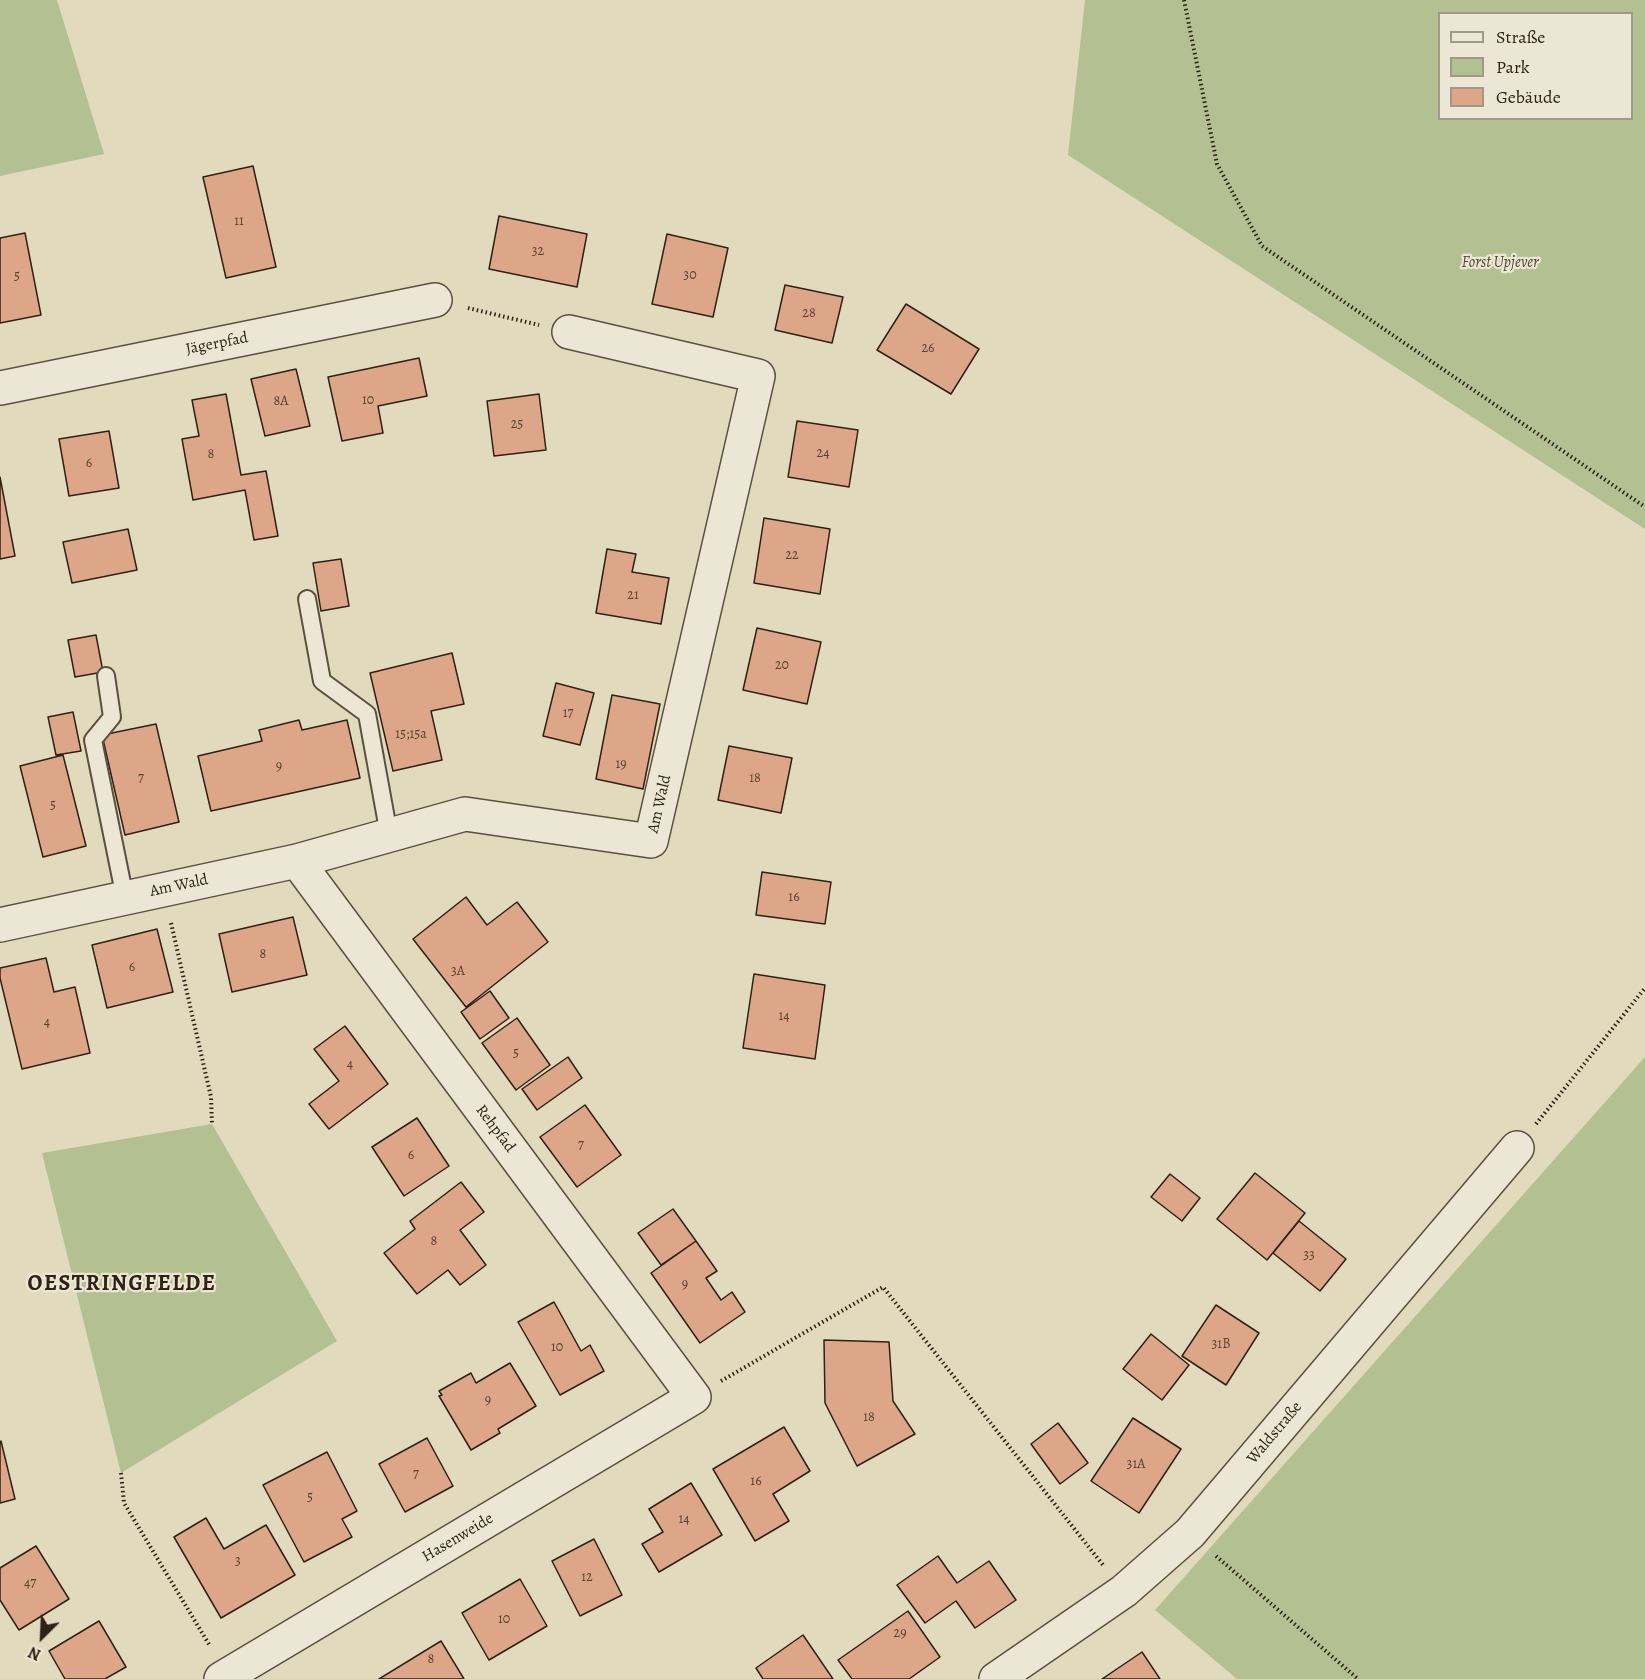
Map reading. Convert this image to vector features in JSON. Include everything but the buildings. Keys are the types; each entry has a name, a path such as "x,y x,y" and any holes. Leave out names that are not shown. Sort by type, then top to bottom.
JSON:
{"street":[{"name":"Jägerpfad","path":"0,388 435,300"},
{"name":"Am Wald","path":"0,925 297,861 465,814 651,841 758,376 569,332"},
{"name":"Rehpfad","path":"297,861 694,1396"},
{"name":"Waldstraße","path":"996,1679 1124,1591 1190,1533 1517,1148"},
{"name":"Hasenweide","path":"224,1677 694,1396"}],"lane":[{"path":"307,599 322,681 367,714 389,835"},
{"path":"106,676 112,717 93,740 125,898"}],"path":[{"path":"1184,0 1217,164 1262,246 1645,507"},
{"path":"435,300 569,332"},
{"path":"164,890 211,1097 212,1124"},
{"path":"1517,1148 1645,988"},
{"path":"694,1396 883,1287 1124,1591"},
{"path":"121,1473 124,1503 224,1677"},
{"path":"1190,1533 1358,1679"}],"green space":[{"path":"0,0 57,0 104,154 0,176"},
{"name":"Forst Upjever","path":"1085,0 1645,0 1645,529 1068,155"},
{"path":"1645,1057 1645,1679 1237,1679 1155,1610"},
{"path":"212,1124 337,1341 121,1473 42,1153"}],"district":[{"name":"OESTRINGFELDE","path":"122,1285"}]}
